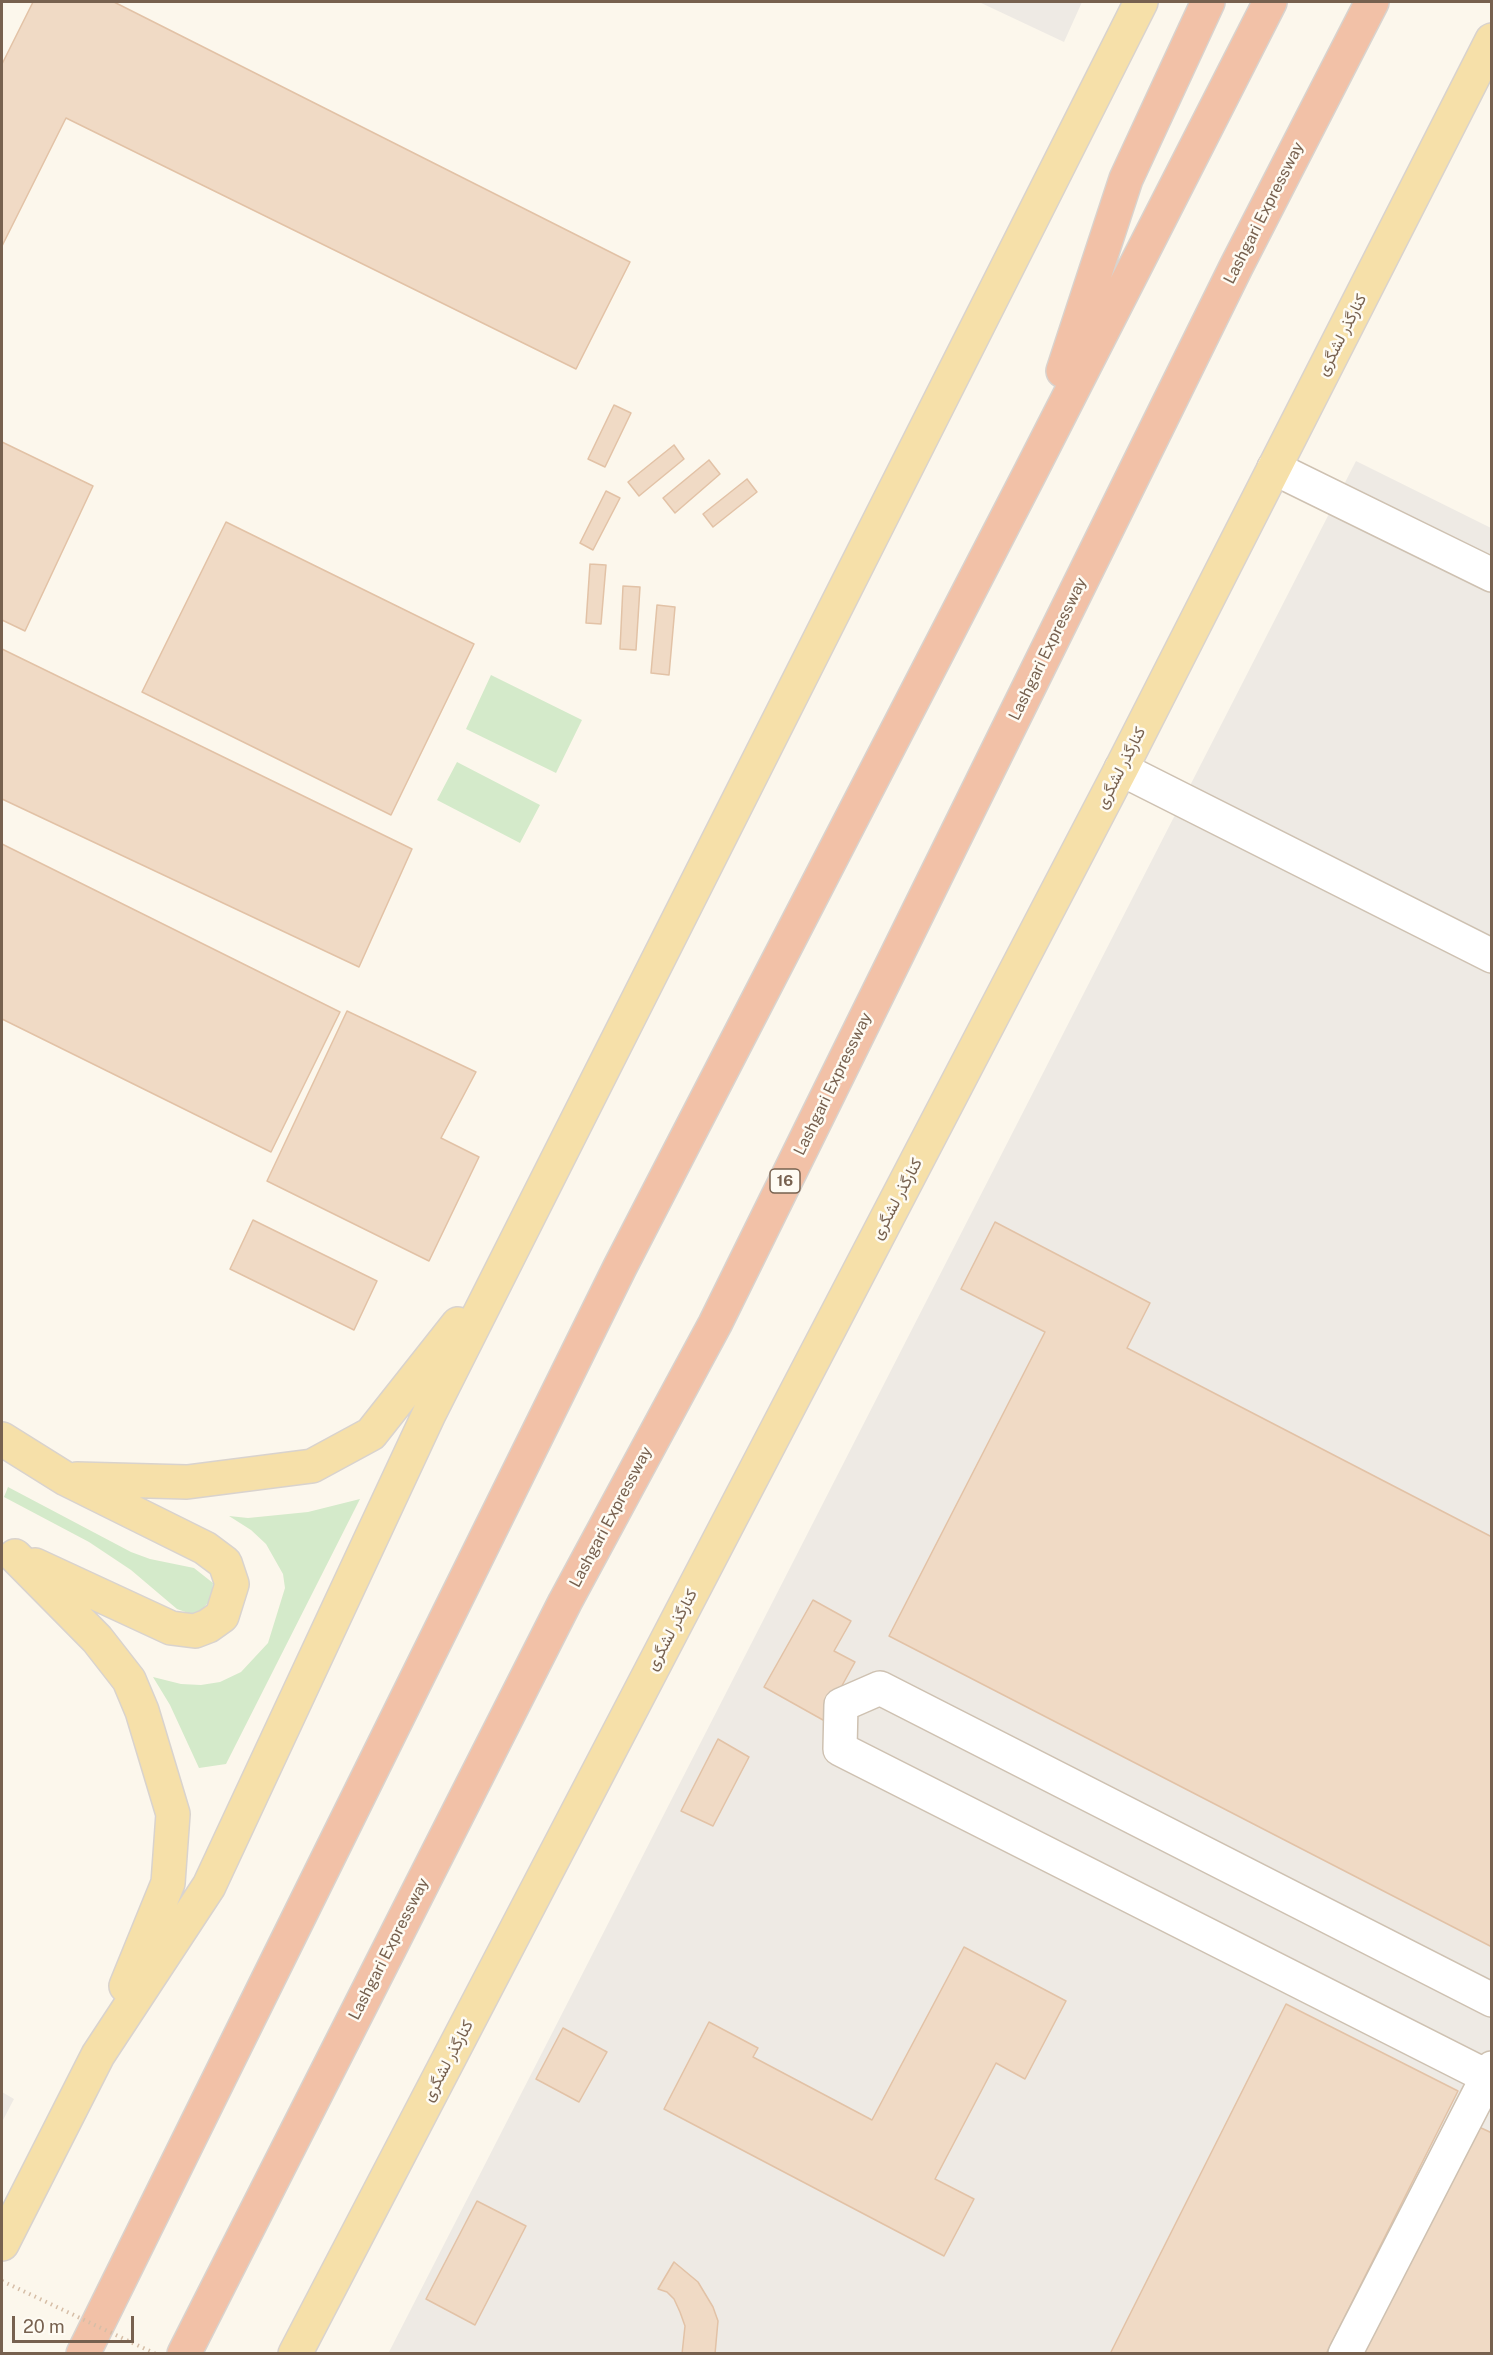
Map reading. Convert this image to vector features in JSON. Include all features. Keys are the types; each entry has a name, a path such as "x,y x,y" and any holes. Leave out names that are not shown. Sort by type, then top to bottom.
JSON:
{"highway":[{"path":"1030,472 1126,179 1208,2"},
{"path":"83,2354 620,1267 1270,2"},
{"name":"Lashgari Expressway","path":"184,2354 565,1602 720,1313 1236,267 1372,2"}],"main road":[{"path":"98,2055 209,1886 429,1414 1141,2"},
{"name":"کنارگذر لشگری","path":"295,2354 1121,770 1491,40"},
{"path":"66,1479 188,1482 312,1466 371,1434 504,1265"},
{"path":"2,1439 66,1479 205,1548 225,1563 232,1584 222,1616 208,1626 195,1631 171,1628 8,1552"},
{"path":"2,2244 98,2055 168,1883 173,1814 142,1711 129,1680 97,1639 8,1552"}],"lane":[{"path":"1274,468 1491,575"},
{"path":"1121,770 1491,956"},
{"path":"1345,2354 1490,2074 840,1749 840,1705 880,1688 1491,2001"}],"path":[{"path":"2,2281 156,2354"}],"shaded area":[{"path":"979,2 1082,2 1064,42"},
{"path":"1356,461 1491,528 1491,2353 388,2354"},
{"path":"2,2092 14,2099 2,2122"}],"green space":[{"path":"491,675 582,720 556,773 466,729"},
{"path":"457,762 540,805 520,843 437,800"},
{"path":"8,1487 131,1552 150,1559 194,1568 213,1583 212,1598 201,1611 191,1614 177,1609 131,1570 89,1542 4,1497"},
{"path":"360,1499 226,1764 199,1768 170,1705 153,1677 181,1684 201,1685 220,1682 241,1672 268,1643 285,1588 283,1574 266,1544 251,1530 229,1516 248,1518 308,1512"}],"building":[{"path":"33,2 114,2 630,262 576,369 66,118 2,246 2,64"},
{"path":"614,405 631,413 605,467 588,459"},
{"path":"2,442 93,486 25,631 2,620"},
{"path":"674,445 684,459 639,496 628,482"},
{"path":"709,460 720,474 675,513 663,498"},
{"path":"747,479 757,492 713,527 703,514"},
{"path":"606,491 620,498 593,550 580,543"},
{"path":"226,522 474,644 391,815 142,692"},
{"path":"590,564 606,565 601,624 586,623"},
{"path":"623,586 640,587 636,650 620,649"},
{"path":"657,605 675,607 669,675 651,673"},
{"path":"2,649 412,849 359,967 2,799"},
{"path":"2,844 340,1012 271,1152 2,1019"},
{"path":"347,1011 476,1072 441,1138 479,1157 429,1261 267,1181"},
{"path":"253,1220 377,1281 354,1330 230,1269"},
{"path":"995,1222 1150,1303 1127,1348 1492,1537 1492,1947 889,1636 1045,1332 961,1289"},
{"path":"813,1600 851,1621 834,1651 855,1662 823,1720 764,1687"},
{"path":"718,1739 749,1757 713,1826 681,1811"},
{"path":"964,1947 1066,2001 1025,2079 996,2063 935,2179 974,2199 944,2256 664,2109 709,2022 758,2048 753,2057 872,2120"},
{"path":"1286,2004 1458,2091 1326,2354 1110,2354"},
{"path":"563,2028 607,2052 579,2102 536,2079"},
{"path":"1479,2127 1492,2133 1492,2354 1362,2354"},
{"path":"477,2201 526,2226 475,2325 426,2299"},
{"path":"674,2262 698,2282 713,2307 718,2321 715,2354 682,2354 685,2326 680,2312 674,2299 667,2292 658,2289"}]}
